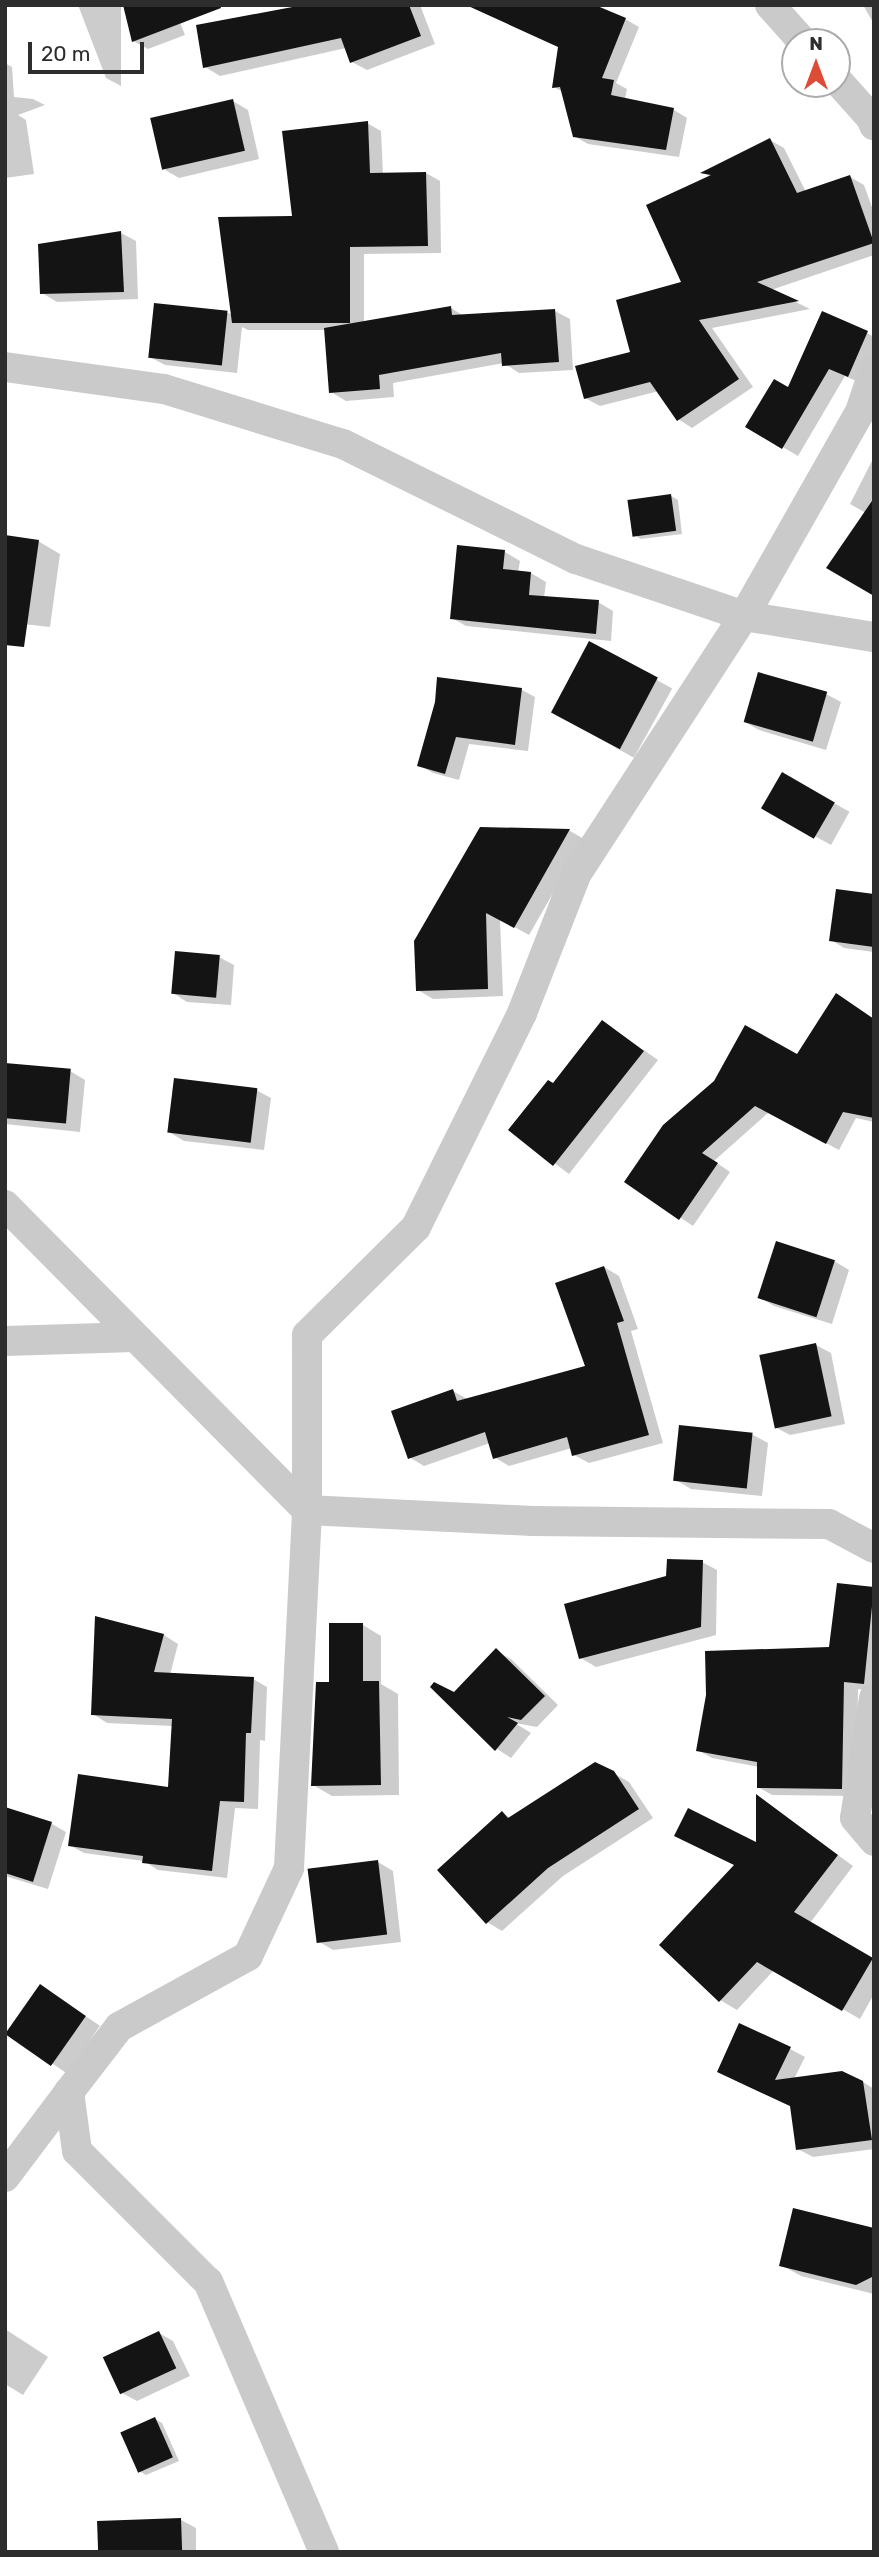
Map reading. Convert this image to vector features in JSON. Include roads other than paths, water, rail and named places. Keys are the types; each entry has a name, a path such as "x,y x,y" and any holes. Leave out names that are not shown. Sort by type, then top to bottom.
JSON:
{"street":[{"path":"770,5 791,28"},
{"path":"851,96 873,120"},
{"path":"5,367 164,389 343,444 576,559 744,616 874,637"},
{"path":"5,2177 119,2027 248,1956 289,1867 307,1510 307,1335 415,1227 522,1013 578,873 744,616 860,412 874,370"},
{"path":"5,1205 307,1510 533,1521 829,1524 874,1548"},
{"path":"5,1341 135,1337"},
{"path":"874,1698 855,1818 874,1841"},
{"path":"69,2092 77,2151 208,2282 324,2552"}]}
